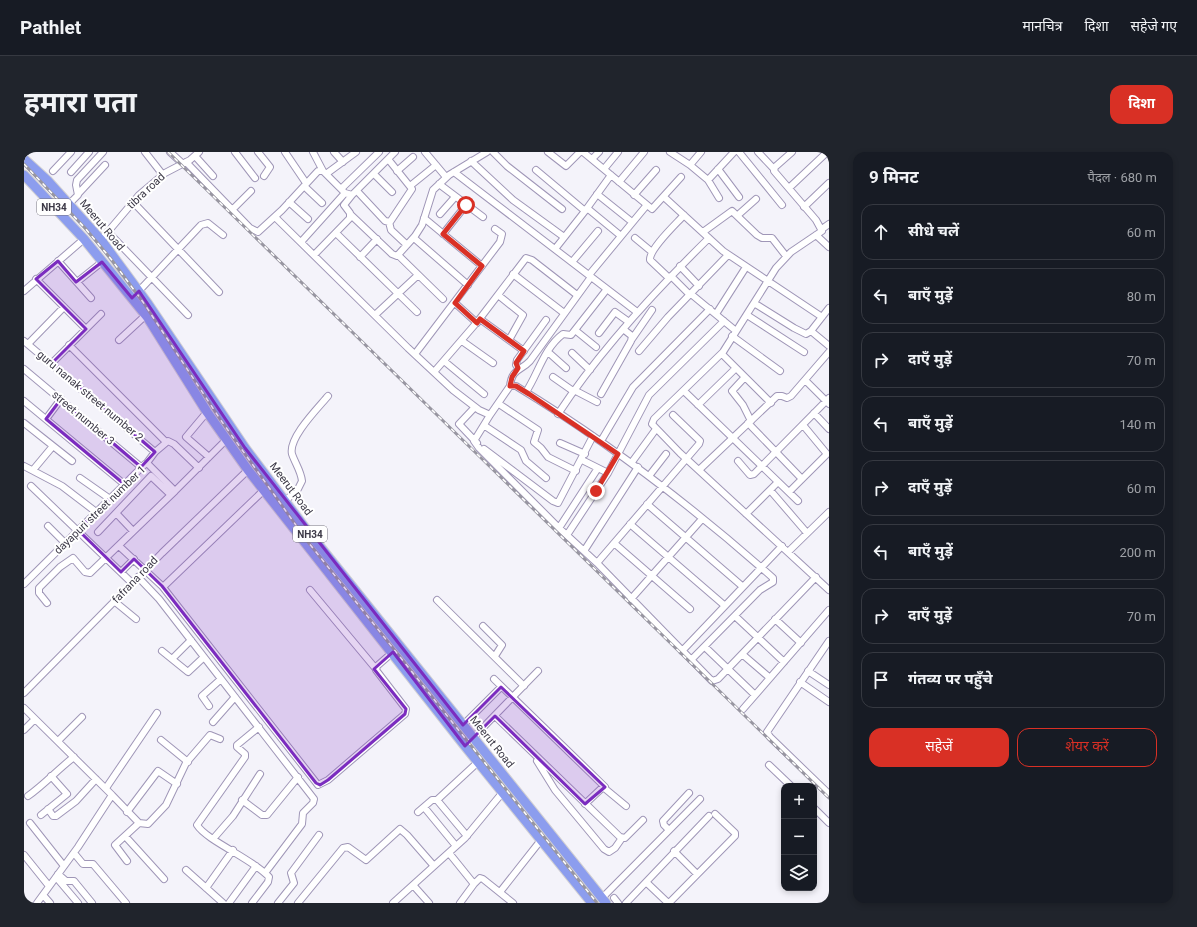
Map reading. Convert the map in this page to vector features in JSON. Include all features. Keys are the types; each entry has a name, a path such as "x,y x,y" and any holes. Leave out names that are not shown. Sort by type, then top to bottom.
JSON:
{"highway":[{"name":"Meerut Road","path":"24,159 47,180 101,240 138,291 245,448 302,523 473,738 610,901"},
{"name":"Meerut Road","path":"24,175 84,239 146,315 207,412 248,470 294,530 393,652 465,746 592,903"},
{"path":"294,530 302,523"}],"street":[{"path":"53,171 71,152"},
{"path":"71,172 89,152"},
{"path":"78,194 76,185 77,180 104,152"},
{"path":"145,152 163,174"},
{"path":"170,152 185,163 250,228 258,232 290,202 318,171 325,173 344,162 356,152"},
{"path":"235,152 255,178"},
{"path":"258,152 270,166 264,176"},
{"path":"285,152 305,185 322,203"},
{"path":"313,152 325,173 343,191 354,193 385,221 389,222"},
{"path":"334,152 344,162"},
{"path":"301,242 343,191 379,152"},
{"path":"395,152 344,205 351,215 392,254 398,255 443,299"},
{"path":"426,152 446,178"},
{"path":"472,152 477,158"},
{"path":"398,255 414,238 424,218 430,194 439,184 454,172 487,152"},
{"path":"493,152 507,166 562,209"},
{"path":"548,152 566,166 580,152"},
{"path":"583,152 646,206 652,209 681,177"},
{"path":"592,160 599,152"},
{"path":"604,169 618,152"},
{"path":"619,182 644,152"},
{"path":"670,152 690,165 708,180 719,198"},
{"path":"691,152 696,157"},
{"path":"690,165 701,152"},
{"path":"708,180 734,152"},
{"path":"739,152 782,205"},
{"path":"758,152 774,169 822,229"},
{"path":"774,169 792,152"},
{"path":"197,153 213,176"},
{"name":"tibra road","path":"101,240 133,202 163,174 185,163 197,153"},
{"path":"789,188 825,154"},
{"path":"397,171 413,157"},
{"path":"388,159 412,189 389,222"},
{"path":"471,161 513,200 564,237"},
{"path":"69,204 105,165"},
{"path":"410,186 436,165"},
{"path":"718,169 739,197"},
{"path":"536,170 620,236"},
{"path":"634,195 656,170"},
{"path":"454,172 637,312"},
{"path":"374,174 392,192"},
{"path":"555,249 586,210 610,175"},
{"path":"804,206 829,183"},
{"path":"439,184 483,218"},
{"path":"232,210 251,191"},
{"path":"597,194 632,222"},
{"path":"440,214 455,197"},
{"path":"664,197 709,238 746,267 826,313 811,331 803,333 754,303"},
{"path":"738,215 756,200"},
{"path":"133,202 219,292"},
{"path":"290,202 308,219"},
{"path":"443,234 466,205"},
{"path":"474,440 485,426 490,415 510,386 512,377 518,368 530,361 590,276 620,236 646,206"},
{"path":"703,232 730,211 734,212 762,238 772,238 786,256"},
{"path":"314,256 351,215"},
{"path":"684,215 652,252 650,260 716,314 734,333 780,371"},
{"path":"275,217 463,399 490,415"},
{"path":"424,218 482,266"},
{"path":"389,222 391,230 407,246"},
{"path":"132,298 205,223 211,224 222,235"},
{"path":"828,586 788,552 686,459 656,429 652,421 722,354 768,280 786,256 829,224"},
{"path":"415,354 502,239 502,234 495,229"},
{"path":"572,262 598,231"},
{"path":"108,232 188,315"},
{"path":"336,233 417,312"},
{"path":"816,235 829,247"},
{"path":"414,238 468,285"},
{"path":"635,238 652,252"},
{"path":"558,414 573,391 637,312 680,266 709,238"},
{"path":"25,289 84,239"},
{"path":"360,257 377,239"},
{"path":"639,351 668,317 728,254"},
{"path":"434,372 479,321 524,260 528,258 577,295"},
{"path":"58,261 91,298"},
{"path":"77,282 102,262"},
{"path":"680,266 699,286"},
{"path":"716,314 746,267"},
{"path":"513,274 564,313"},
{"path":"375,315 418,275"},
{"path":"36,280 86,329"},
{"path":"526,392 548,352 561,335 570,336 608,289"},
{"path":"498,294 523,315 508,340"},
{"path":"455,303 524,351"},
{"path":"26,342 64,306"},
{"path":"601,441 633,387 710,309"},
{"path":"601,394 632,338 652,310"},
{"path":"599,333 615,312 629,322"},
{"path":"52,364 101,314"},
{"path":"119,340 146,315"},
{"path":"747,315 804,352"},
{"path":"518,368 516,363 546,320"},
{"path":"567,535 608,473 650,395 724,321"},
{"path":"623,329 630,334 632,338"},
{"path":"575,330 596,347"},
{"path":"811,331 829,346"},
{"path":"462,341 493,363"},
{"name":"guru nanak street number 2","path":"26,342 155,452"},
{"path":"69,345 166,442 171,442 199,468"},
{"path":"548,352 566,368"},
{"path":"572,352 590,370"},
{"path":"699,470 779,395 789,398 829,352"},
{"path":"722,354 771,403"},
{"path":"444,361 484,394"},
{"name":"street number 3","path":"24,368 61,400 143,465"},
{"path":"698,405 736,368"},
{"path":"553,377 573,391 597,402"},
{"path":"745,377 732,391 743,405 750,422 802,479"},
{"path":"738,461 750,475 754,474 814,413 828,401 805,380"},
{"path":"510,386 516,386 526,392 632,462 739,547 773,578 773,582 760,590 691,660"},
{"path":"684,391 798,501"},
{"path":"278,509 298,489 302,481 292,453 293,443 308,420 328,396"},
{"path":"46,418 61,400"},
{"path":"24,401 124,484"},
{"path":"499,404 538,430 534,442 542,448 546,455 576,471"},
{"path":"475,407 459,424 474,440 555,502 561,502 593,436"},
{"path":"207,412 186,437 209,458"},
{"path":"814,413 829,428"},
{"path":"597,563 700,441 673,415"},
{"path":"24,423 72,461"},
{"path":"789,492 827,454 803,425"},
{"path":"485,426 521,450 526,461 546,478"},
{"path":"632,462 656,429"},
{"path":"47,603 39,594 39,588 65,563 71,559 74,559 88,574 107,558 226,440"},
{"path":"474,440 479,448 558,528 597,563 714,682 816,577"},
{"path":"143,465 166,442"},
{"path":"560,443 608,473"},
{"path":"33,470 53,446"},
{"path":"649,476 666,454"},
{"name":"dayapuri street number 1","path":"24,584 143,465 173,493"},
{"path":"24,466 62,486 96,512"},
{"path":"584,551 638,467"},
{"path":"558,528 598,468"},
{"name":"fafrana road","path":"24,693 138,577 248,470"},
{"path":"98,532 151,476 173,493"},
{"path":"80,478 110,499"},
{"path":"746,514 778,482"},
{"path":"31,486 132,583"},
{"path":"163,587 264,490"},
{"path":"770,490 807,533"},
{"path":"647,504 686,536 742,586"},
{"path":"116,513 133,531"},
{"path":"788,552 828,514"},
{"path":"631,599 702,519"},
{"path":"630,524 724,605"},
{"path":"48,526 65,543"},
{"path":"614,543 690,609"},
{"path":"119,546 163,587 318,785 328,780 405,714 406,709 378,675 376,669 310,590"},
{"path":"682,651 742,586 782,546"},
{"path":"121,572 134,559"},
{"path":"138,577 159,598 311,795 314,802 303,813 302,824 265,873"},
{"path":"437,600 524,686"},
{"path":"114,601 136,619"},
{"path":"743,709 829,610"},
{"path":"735,616 784,662"},
{"path":"775,619 801,643"},
{"path":"483,626 502,645 495,656"},
{"path":"172,659 191,640"},
{"path":"829,641 768,729 768,734 829,794"},
{"path":"705,647 755,696"},
{"path":"162,651 189,672 204,657"},
{"path":"376,669 393,652"},
{"path":"742,654 770,678"},
{"path":"465,746 538,671"},
{"path":"808,671 829,685"},
{"path":"208,706 202,696 221,679"},
{"path":"494,679 626,806"},
{"path":"800,682 829,702"},
{"path":"463,725 502,687"},
{"path":"213,722 235,697"},
{"path":"24,708 96,780 106,788 127,812 139,823 144,825 151,823 166,805 188,762 210,735 220,739"},
{"path":"106,788 158,713"},
{"path":"495,716 622,838"},
{"path":"58,741 82,717"},
{"path":"24,730 35,719"},
{"path":"252,903 269,877 256,866 199,828 198,823 245,757 244,753 238,749 238,745 259,727"},
{"path":"161,740 188,762"},
{"path":"535,756 555,790 604,849 609,852 612,851 622,838 625,838 643,820"},
{"path":"28,796 48,782 51,776 74,757"},
{"path":"418,812 432,800 437,800 478,762"},
{"path":"769,766 788,783"},
{"path":"127,812 158,771 177,784"},
{"path":"214,838 232,816 260,774"},
{"path":"41,815 67,793 51,776"},
{"path":"242,800 262,815 267,815 298,777"},
{"path":"48,809 53,816 56,816 76,801 96,780"},
{"path":"585,804 601,788 605,787"},
{"path":"395,902 467,836 503,792"},
{"path":"669,830 664,825 663,821 689,793"},
{"path":"37,903 112,795"},
{"path":"610,901 669,830 700,799"},
{"path":"437,800 467,836"},
{"path":"424,808 456,846"},
{"path":"817,811 829,823"},
{"path":"626,903 674,852 712,815 735,835 668,903 646,882"},
{"path":"30,823 64,866"},
{"path":"127,861 114,846 139,823"},
{"path":"298,903 343,848 348,847 366,860 400,829 434,866"},
{"path":"278,903 294,883 291,872 318,835"},
{"path":"125,836 164,879"},
{"path":"500,892 541,840"},
{"path":"206,888 233,850"},
{"path":"674,852 697,874"},
{"path":"449,853 474,884"},
{"path":"72,854 83,864 93,864 126,903"},
{"path":"24,855 49,886"},
{"path":"230,903 256,866"},
{"path":"186,870 223,903"},
{"path":"57,875 78,903"},
{"path":"57,875 66,881 74,881 92,903"},
{"path":"460,903 474,884 481,878 513,903"},
{"path":"413,885 429,903"},
{"path":"43,895 50,903"}],"highlighted area":[{"path":"58,261 76,282 102,262 132,298 139,291 245,448 463,725 501,687 605,787 585,804 495,716 465,746 393,652 374,669 406,709 405,714 328,780 320,785 316,783 162,586 134,559 121,572 78,530 124,484 46,419 61,399 141,467 155,452 52,363 86,329 36,279"}],"railway":[{"path":"168,152 829,798"},
{"path":"24,164 85,228 111,259 143,302 220,419 308,542 597,903"}],"route":[{"path":"466,205 443,234 482,266 455,303 477,323 480,319 524,351 517,360 516,365 518,368 510,381 510,386 516,386 529,394 601,441 618,454 596,491"}]}
